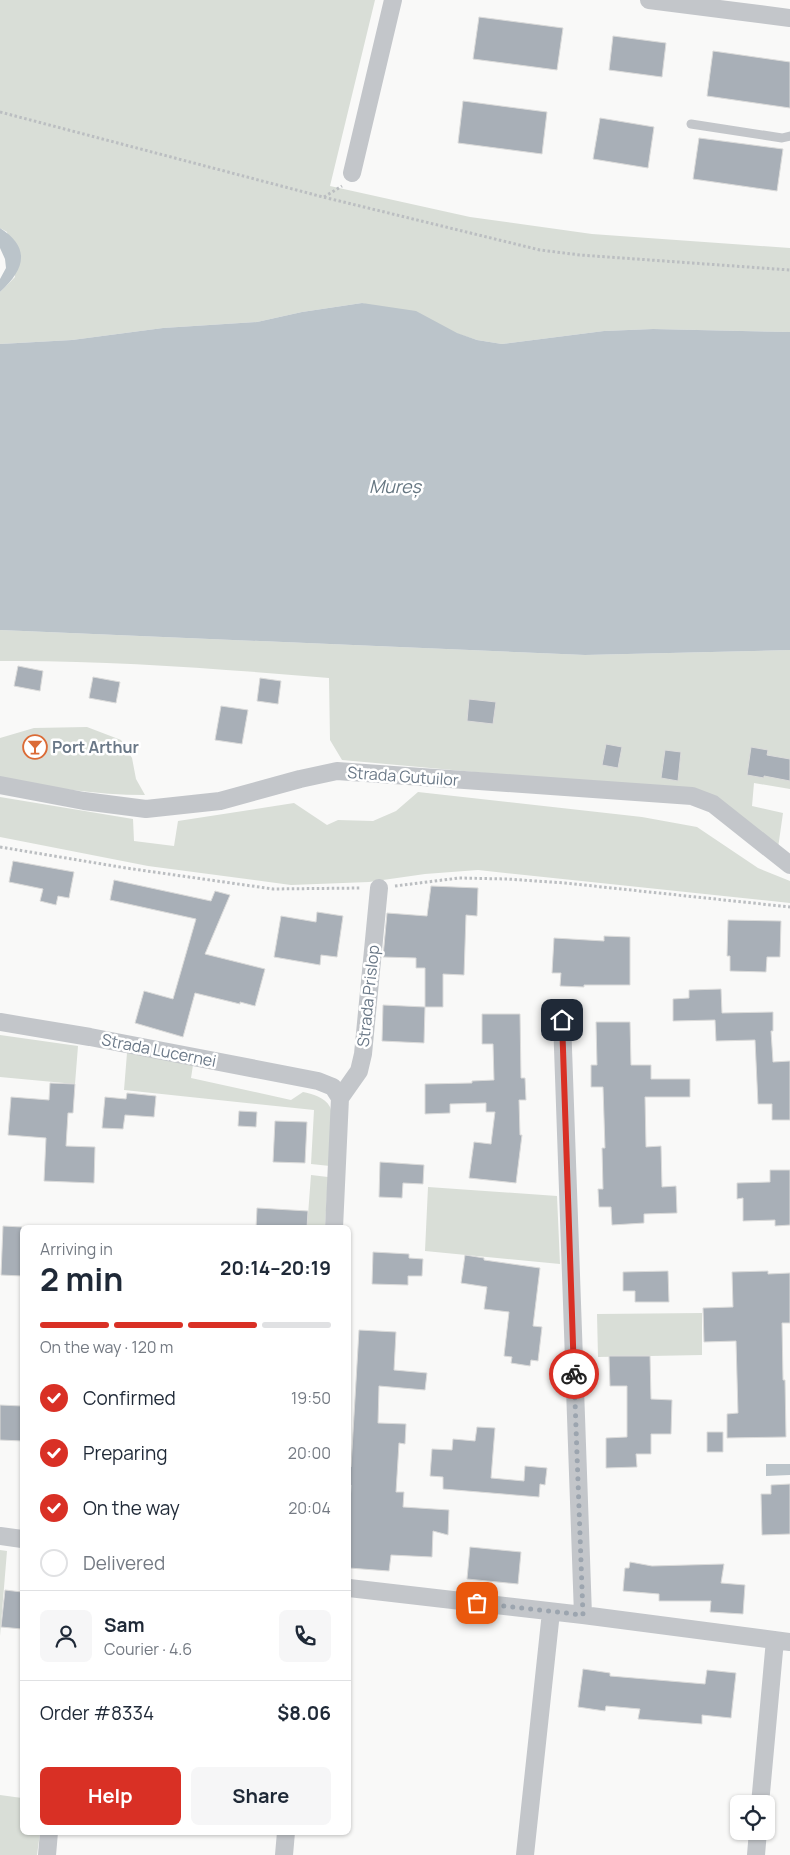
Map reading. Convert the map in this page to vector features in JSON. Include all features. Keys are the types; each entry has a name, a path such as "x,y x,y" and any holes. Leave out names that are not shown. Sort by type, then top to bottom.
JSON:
{"street":[{"path":"352,173 393,0"},
{"path":"648,0 790,18"},
{"name":"Strada Gutuilor","path":"0,786 84,801 146,809 220,801 300,778 337,771 692,796 713,804 790,865"},
{"name":"Strada Prislop","path":"340,1098 359,1071 363,1054 379,888"},
{"path":"562,1020 583,1615"},
{"name":"Strada Lucernei","path":"0,1022 90,1037 318,1081 333,1087 340,1098"},
{"path":"334,1225 340,1098"},
{"path":"0,1536 20,1539"},
{"path":"351,1588 583,1615 782,1641 761,1795"},
{"path":"525,1855 551,1612"},
{"path":"47,1855 49,1835"},
{"path":"284,1855 286,1835"},
{"path":"756,1855 757,1840"}],"lane":[{"path":"691,124 782,138 790,136"}],"path":[{"path":"0,112 323,197 540,250 580,255 790,270"}],"shaded area":[{"path":"0,0 375,0 330,186 470,217 592,234 790,248 790,332 653,329 604,331 502,344 477,340 362,303 302,312 257,322 163,328 72,340 0,344 0,292 15,277 7,232 0,228"},
{"path":"0,630 585,655 790,650 790,789 754,783 752,806 783,813 778,848 724,803 608,784 342,760 330,740 329,678 206,668 0,661"},
{"path":"87,727 121,740 132,758 136,779 145,795 90,792 0,779 0,738 34,728"},
{"path":"418,792 642,817 697,827 758,868 790,881 790,903 478,870 425,874 369,882 291,885 148,866 0,837 0,797 133,819 134,841 174,846 178,821 294,803 327,825 338,820 373,821 396,811"},
{"path":"0,1035 78,1046 75,1084 0,1077"},
{"path":"127,1053 193,1065 191,1078 291,1100 303,1092 322,1098 330,1107 331,1112 330,1166 311,1164 314,1110 124,1090"},
{"path":"311,1175 328,1177 325,1225 307,1225"},
{"path":"428,1187 557,1196 560,1264 425,1251"},
{"path":"702,1313 702,1355 598,1357 597,1314"},
{"path":"0,1550 7,1551 0,1636"},
{"path":"0,1795 20,1798 20,1835 40,1835 37,1855 0,1855"}],"water":[{"path":"0,228 17,243 21,259 15,275 0,292 0,279 6,268 5,259 0,248"},
{"name":"Mureș","path":"362,303 416,311 457,333 477,340 502,344 604,331 653,329 790,332 790,650 585,655 0,630 0,344 72,340 163,328 257,322 302,312"},
{"path":"766,1464 790,1464 790,1475 766,1476"}],"building":[{"path":"479,17 563,28 557,70 473,59"},
{"path":"613,36 666,43 662,77 609,70"},
{"path":"713,51 790,62 790,108 707,96"},
{"path":"463,101 547,112 542,154 458,143"},
{"path":"600,118 654,127 648,168 593,159"},
{"path":"699,138 783,149 777,191 693,179"},
{"path":"18,666 43,671 40,691 14,686"},
{"path":"93,677 120,682 116,703 89,698"},
{"path":"260,678 281,681 278,704 257,701"},
{"path":"469,699 496,702 493,724 467,721"},
{"path":"221,706 248,710 242,744 215,740"},
{"path":"606,744 622,747 618,768 602,765"},
{"path":"751,747 768,750 767,755 790,759 790,781 747,775"},
{"path":"665,750 681,752 678,781 661,778"},
{"path":"13,861 74,872 69,898 58,896 56,905 40,901 43,889 9,882"},
{"path":"114,880 211,901 215,891 230,895 205,954 265,969 255,1006 195,993 183,1037 135,1023 144,991 173,999 196,919 110,900"},
{"path":"431,886 478,888 477,916 466,915 464,975 443,974 443,1007 425,1007 425,968 416,968 416,958 383,957 387,913 427,916"},
{"path":"317,912 343,916 337,957 321,955 320,965 274,957 281,916 316,922"},
{"path":"728,920 781,921 780,957 767,957 766,972 730,971 730,956 727,956"},
{"path":"604,936 630,937 630,985 560,986 561,973 552,973 554,938 604,941"},
{"path":"721,989 722,1013 773,1012 773,1031 771,1031 773,1062 790,1061 790,1120 772,1120 772,1104 758,1104 755,1040 716,1041 715,1020 673,1021 673,999 689,998 689,990"},
{"path":"383,1005 425,1007 424,1043 382,1041"},
{"path":"482,1014 520,1014 521,1078 525,1078 526,1100 519,1100 520,1135 522,1135 516,1183 469,1178 474,1142 491,1144 495,1112 486,1112 486,1103 450,1104 450,1113 425,1114 425,1084 472,1083 472,1081 494,1080 493,1044 482,1044"},
{"path":"596,1022 630,1022 631,1065 651,1065 651,1079 690,1079 690,1097 645,1097 646,1147 661,1146 662,1187 676,1186 677,1213 644,1214 644,1223 612,1225 611,1207 599,1207 598,1189 603,1189 602,1148 605,1148 603,1087 591,1087 591,1065 597,1065"},
{"path":"50,1083 75,1084 73,1113 68,1113 66,1146 95,1147 94,1183 44,1181 46,1138 8,1135 11,1097 49,1100"},
{"path":"127,1093 156,1096 154,1117 125,1115 123,1129 102,1128 105,1097 126,1099"},
{"path":"239,1111 257,1112 256,1127 238,1126"},
{"path":"275,1121 307,1122 305,1163 273,1162"},
{"path":"380,1162 424,1165 423,1184 403,1183 402,1198 379,1197"},
{"path":"770,1170 790,1170 790,1225 775,1226 775,1220 743,1221 743,1198 737,1199 737,1183 770,1182"},
{"path":"257,1208 308,1211 307,1225 256,1225"},
{"path":"3,1226 20,1227 20,1276 1,1275"},
{"path":"373,1252 409,1254 409,1258 423,1259 422,1276 408,1276 408,1285 372,1284"},
{"path":"465,1255 484,1258 484,1260 540,1268 533,1326 542,1327 538,1361 531,1360 530,1366 511,1363 512,1357 504,1356 509,1312 484,1309 487,1287 461,1283"},
{"path":"668,1271 669,1302 635,1302 635,1291 623,1291 623,1272"},
{"path":"768,1271 768,1274 790,1273 790,1323 782,1323 786,1437 727,1438 727,1414 738,1413 736,1341 704,1342 703,1308 733,1307 732,1272"},
{"path":"359,1330 396,1332 394,1370 427,1373 425,1390 379,1386 378,1423 406,1424 405,1444 399,1443 396,1492 404,1492 403,1507 449,1510 448,1535 433,1531 432,1557 391,1555 389,1571 351,1568 351,1467"},
{"path":"609,1356 650,1356 651,1399 672,1400 671,1434 651,1434 651,1454 636,1454 637,1467 606,1468 606,1438 627,1437 627,1386 610,1386"},
{"path":"0,1405 20,1406 20,1441 0,1440"},
{"path":"477,1427 495,1428 491,1478 524,1481 525,1466 547,1468 545,1485 540,1484 539,1497 443,1489 443,1477 430,1476 432,1449 452,1450 453,1439 475,1441"},
{"path":"707,1432 723,1432 723,1452 707,1452"},
{"path":"790,1484 790,1534 762,1535 761,1494 771,1494 771,1485"},
{"path":"470,1547 521,1552 518,1584 467,1579"},
{"path":"630,1562 652,1566 724,1564 721,1583 745,1585 743,1614 710,1612 711,1601 659,1601 659,1594 623,1591 625,1568 629,1568"},
{"path":"5,1590 20,1592 20,1629 1,1627"},
{"path":"583,1669 610,1673 610,1676 705,1684 707,1670 736,1673 731,1718 702,1715 702,1724 638,1719 640,1709 606,1706 605,1711 578,1707"}],"way so far":[{"path":"477,1603 583,1615 574,1374"}],"place":[{"name":"Port Arthur","path":"35,747"}],"route":[{"path":"562,1020 574,1374"}]}
